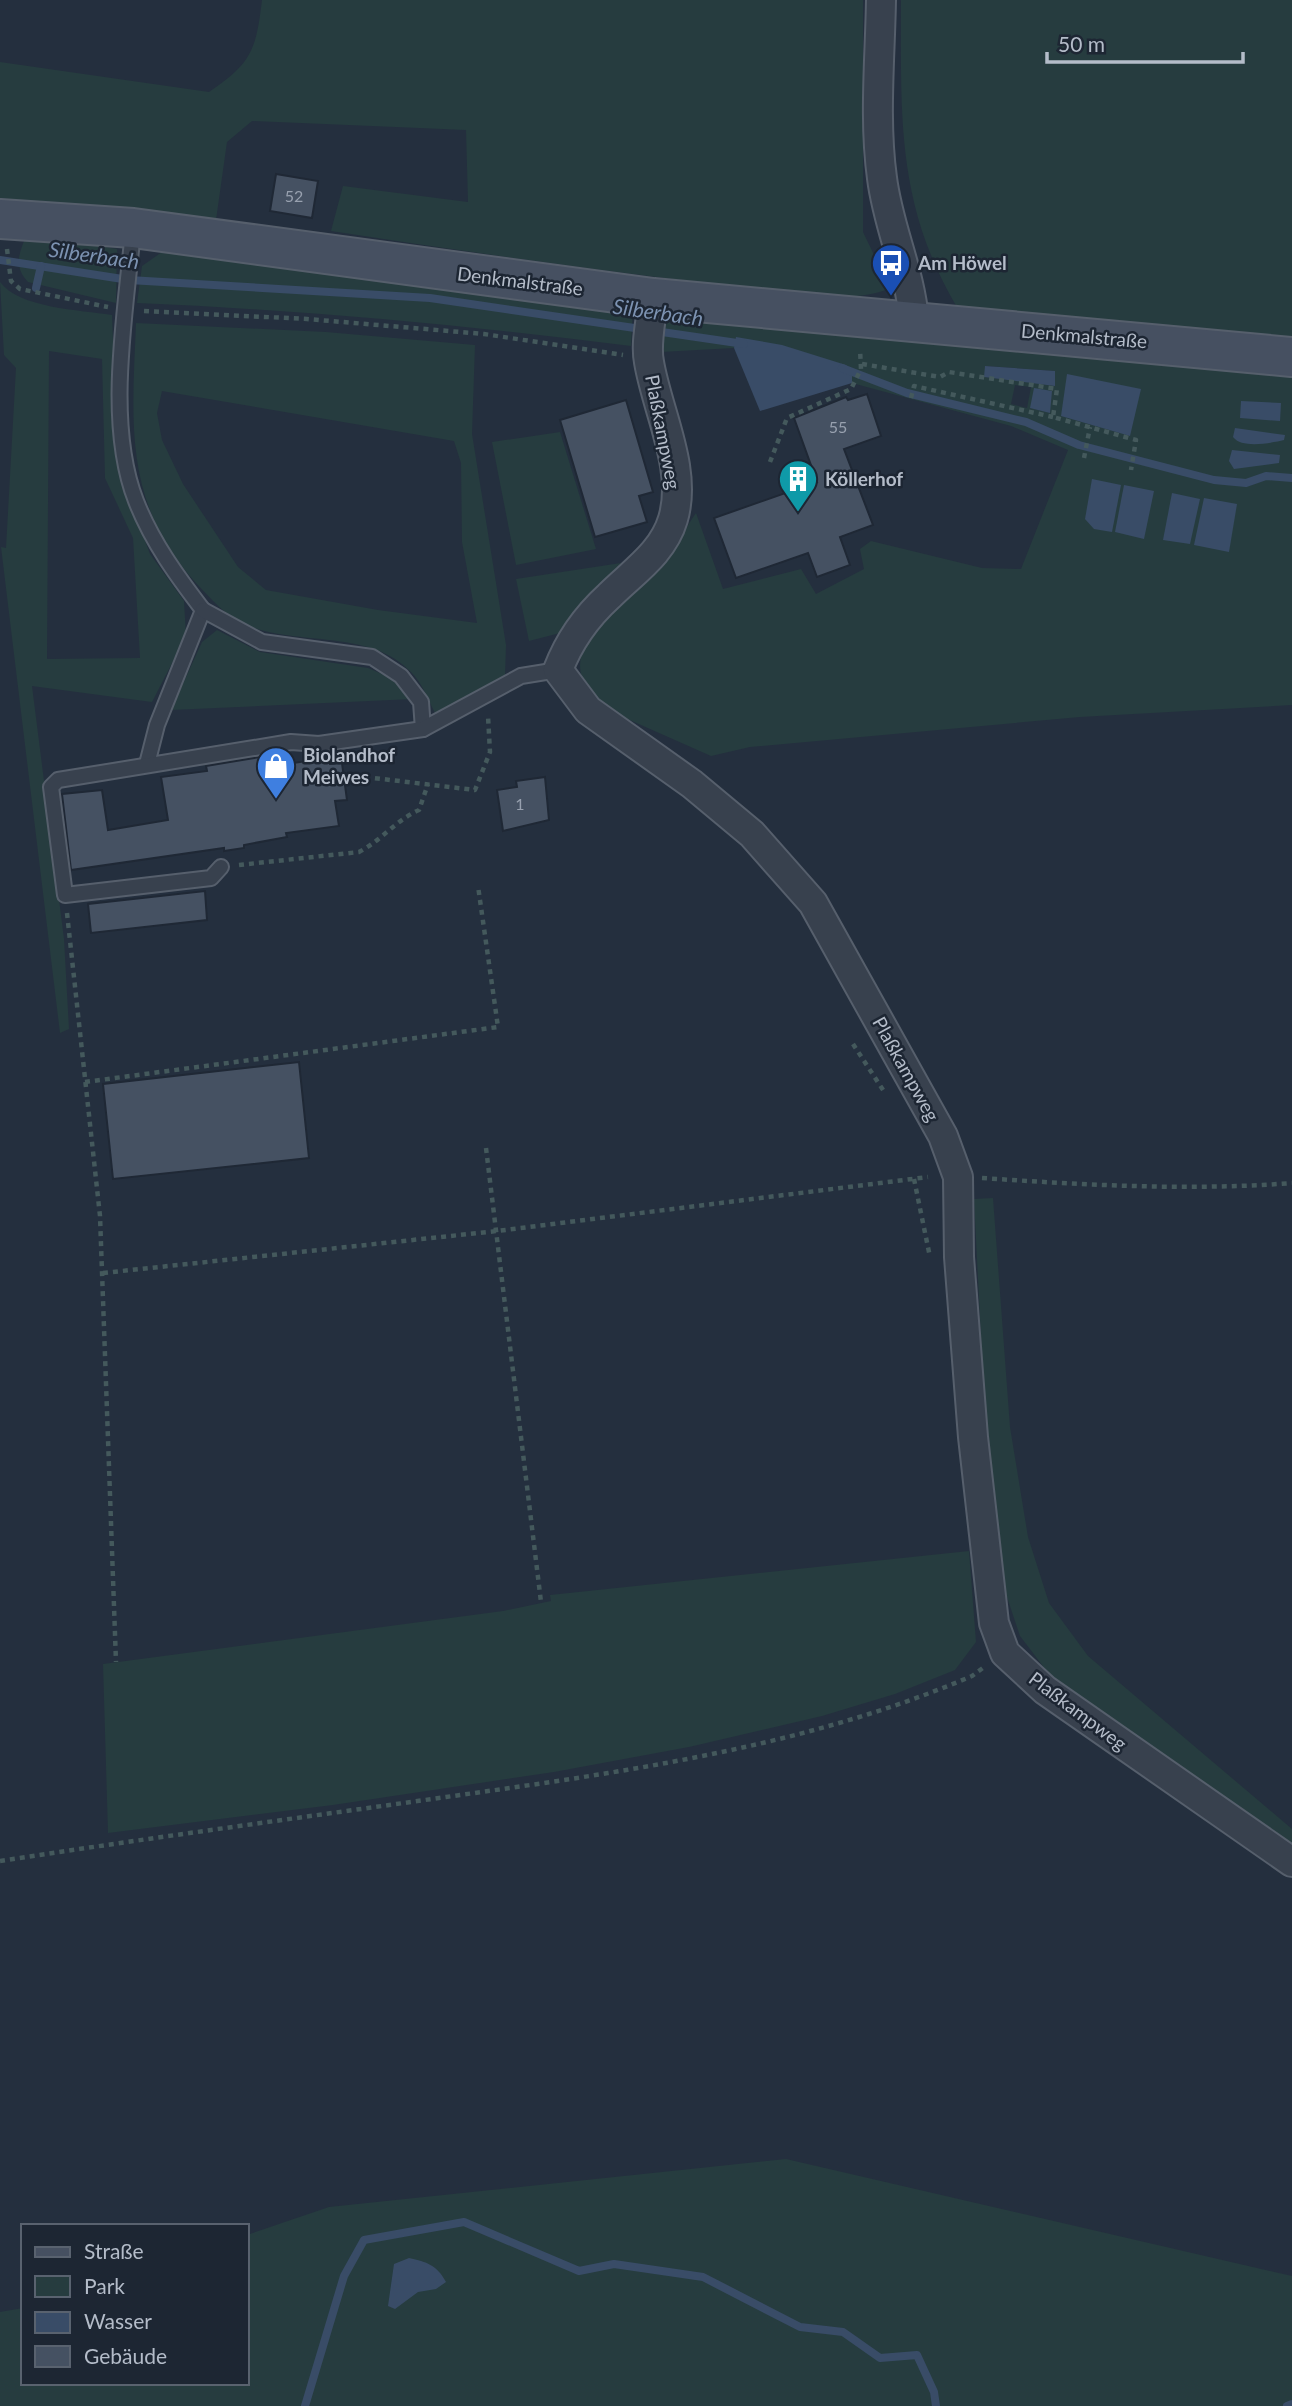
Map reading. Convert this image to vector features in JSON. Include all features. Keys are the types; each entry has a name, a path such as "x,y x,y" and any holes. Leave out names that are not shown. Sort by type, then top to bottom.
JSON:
{"main road":[{"name":"Denkmalstraße","path":"4,234 133,229 653,306 914,320 1292,357"}],"street":[{"path":"881,0 878,126 881,177 888,214 912,296 914,320"},
{"name":"Plaßkampweg","path":"653,306 649,351 678,493 673,519 661,544 586,620 571,641 558,670 588,710 692,784 752,834 813,903 943,1136 958,1177 959,1256 973,1437 994,1623 1005,1653 1045,1690 1292,1862"}],"lane":[{"path":"133,229 121,388 123,434 135,500 164,558 203,611 262,642 372,657 401,676 421,702 423,729"},
{"path":"147,764 157,725 203,611"},
{"path":"221,867 211,878 65,895 51,787 58,780 147,764 291,742 319,744 423,729 487,697 521,676 558,670"}],"path":[{"path":"4,234 11,281 20,289 126,310 307,319 649,351"},
{"path":"770,462 787,418 851,389 858,380 862,367 860,351"},
{"path":"862,367 940,377 949,372 1057,389 1053,417"},
{"path":"929,389 931,376"},
{"path":"911,398 914,386 1053,417 1136,440 1131,470"},
{"path":"1084,457 1090,427"},
{"path":"365,776 475,790 490,752 487,697"},
{"path":"221,867 359,852 373,845 401,818 419,810 428,784"},
{"path":"85,1082 498,1027 478,886"},
{"path":"65,895 100,1216 116,1662"},
{"path":"853,1044 888,1096"},
{"path":"486,1148 541,1602"},
{"path":"925,1167 931,1185"},
{"path":"103,1273 497,1231 928,1177"},
{"path":"958,1177 1094,1186 1225,1188 1292,1183"},
{"path":"0,1861 592,1776 783,1739 880,1712 932,1693 972,1676 1005,1653"}],"green space":[{"path":"262,0 863,0 863,232 890,288 873,294 851,296 800,295 331,231 343,186 468,202 466,130 252,121 227,142 216,220 0,198 0,62 209,92 235,72 249,54 257,31"},
{"path":"901,0 1292,0 1292,346 958,309 938,271 923,233 906,159 901,83"},
{"path":"27,234 117,249 116,303 28,282 19,265"},
{"path":"162,252 633,307 631,346 384,319 137,303 142,266"},
{"path":"0,282 9,291 35,303 112,315 118,468 150,554 184,601 186,636 152,702 32,686 64,939 69,1029 60,1033 1,547 6,548 16,368 4,355","holes":["49,351 102,359 105,478 133,538 140,658 47,659"]},
{"path":"674,318 969,347 1292,372 1292,705 1080,717 750,747 711,756 623,717 617,721 593,698 582,676 581,657 589,638 603,620 660,567 696,513 723,589 801,569 816,594 864,569 860,549 871,541 982,568 1021,569 1068,450 1011,426 852,383 852,371 736,338 734,348 661,352 665,325","holes":["986,366 1054,371 1055,385 985,377","1015,385 1031,387 1027,408 1011,404"]},
{"path":"136,323 326,332 475,345 472,434 506,645 505,675 435,713 415,676 394,658 375,649 354,644 264,631 237,621 213,600 172,553 155,523 144,492 137,461 134,428","holes":["162,391 454,441 461,463 462,542 477,623 378,610 266,590 238,567 183,484 162,440 157,413"]},
{"path":"560,432 596,549 516,565 492,442"},
{"path":"634,561 560,633 529,641 516,579"},
{"path":"217,630 260,652 368,668 398,681 413,699 171,710 202,642"},
{"path":"993,1198 1010,1427 1028,1537 1049,1603 1088,1656 1292,1829 1292,1847 1049,1674 1020,1636 1005,1591 986,1438 974,1199"},
{"path":"969,1551 976,1642 955,1670 895,1694 822,1716 689,1747 554,1772 333,1805 108,1833 103,1664 503,1611 551,1601 550,1595"},
{"path":"786,2159 1292,2276 1292,2406 0,2406 0,2312 21,2308 21,2385 248,2385 248,2235 329,2207"}],"water":[{"path":"736,337 782,345 846,365 852,371 852,383 760,411 734,348"},
{"path":"985,366 1055,371 1055,386 984,377"},
{"path":"1067,374 1141,389 1130,436 1061,416"},
{"path":"1034,388 1052,391 1050,413 1030,408"},
{"path":"1241,401 1281,403 1280,421 1240,418"},
{"path":"1235,428 1285,435 1284,440 1250,444 1237,441 1233,437"},
{"path":"1232,450 1280,455 1279,463 1234,469 1229,461"},
{"path":"1092,479 1121,485 1112,532 1094,529 1085,519"},
{"path":"1124,485 1154,491 1144,539 1115,532"},
{"path":"1172,493 1200,499 1190,544 1163,540"},
{"path":"1204,498 1237,504 1229,552 1194,545"},
{"path":"409,2258 431,2265 446,2282 436,2289 418,2292 395,2309 388,2306 394,2264"}],"building":[{"path":"276,174 318,181 312,218 270,211"},
{"name":"Köllerhof","path":"867,394 881,436 844,449 873,525 840,537 850,565 817,577 808,553 736,578 714,518 817,482 794,418 846,397 848,400"},
{"path":"626,400 653,492 639,496 647,522 595,537 560,420"},
{"path":"284,753 285,764 329,758 330,764 342,763 347,800 335,801 339,826 286,833 287,837 244,845 244,848 224,851 224,848 71,870 62,794 102,790 108,830 168,820 161,777 207,771 206,766"},
{"path":"545,777 549,820 503,831 497,790 517,787 516,781"},
{"path":"205,891 207,920 91,933 88,904"},
{"path":"299,1062 309,1158 113,1179 103,1084"}],"waterway":[{"name":"Silberbach","path":"0,260 129,280 430,298 744,344"},
{"path":"36,288 41,266"},
{"name":"Silberbach","path":"842,368 907,393 1026,422 1079,445 1214,480 1246,483 1266,476 1292,478"},
{"path":"305,2406 344,2276 364,2240 464,2222 579,2271 614,2264 703,2277 800,2327 843,2332 880,2358 917,2355 934,2392 936,2406"},
{"path":"1287,2406 1292,2404"}],"place":[{"name":"Am Höwel","path":"891,297"},
{"name":"Köllerhof","path":"798,513"},
{"name":"Biolandhof Meiwes","path":"276,800"}]}
